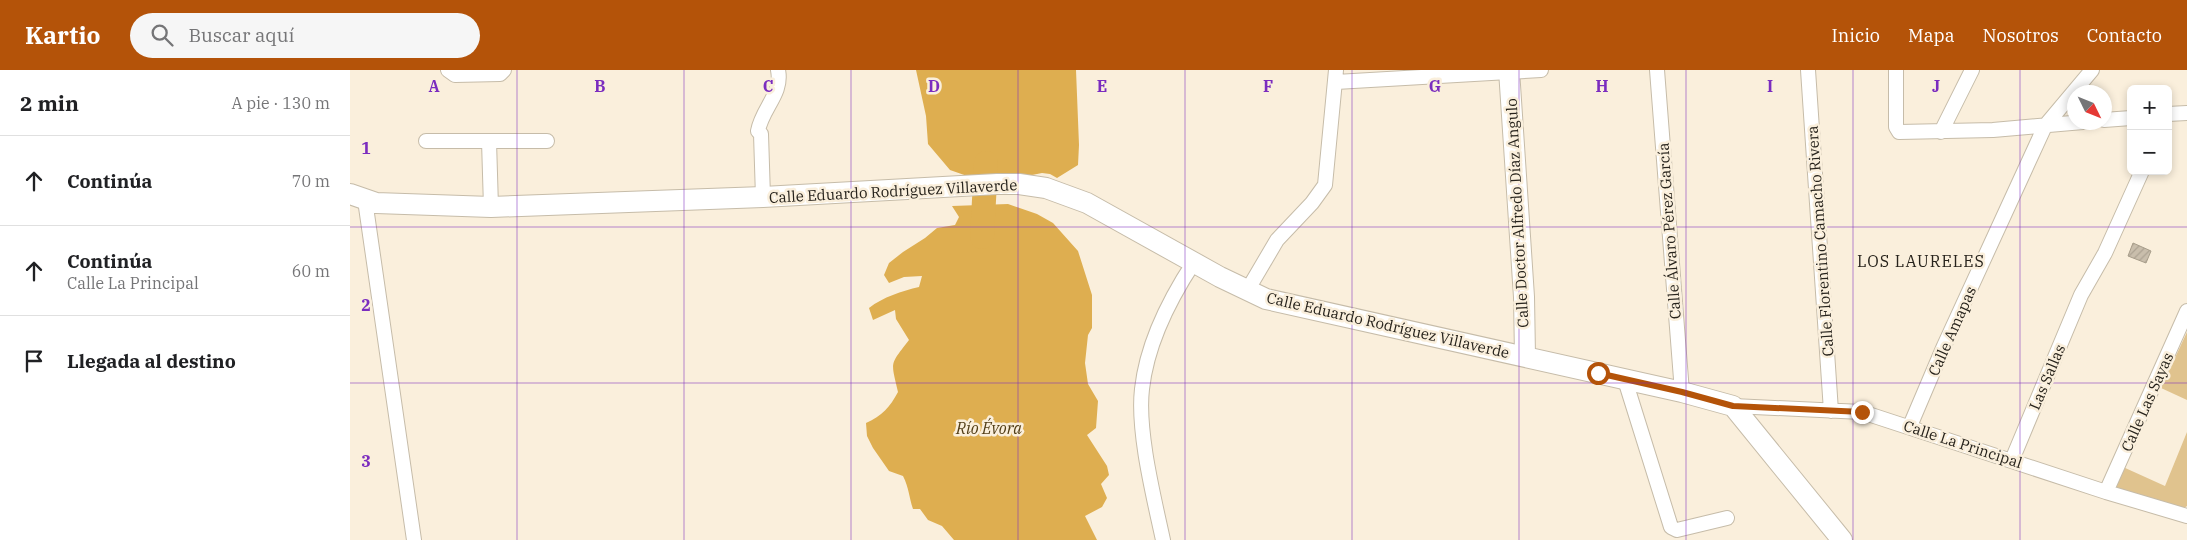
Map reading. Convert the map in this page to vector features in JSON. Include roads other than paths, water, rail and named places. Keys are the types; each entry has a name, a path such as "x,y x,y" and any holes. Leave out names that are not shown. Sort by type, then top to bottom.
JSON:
{"street":[{"path":"448,70 455,75 500,74 504,70"},
{"path":"763,197 760,134 758,131 760,119 779,86 778,70"},
{"path":"1247,291 1277,240 1312,203 1325,185 1336,76 1541,70"},
{"name":"Calle Álvaro Pérez García","path":"1657,70 1682,392"},
{"name":"Calle Florentino Camacho Rivera","path":"1808,70 1831,411"},
{"path":"1896,70 1896,127 1898,131 1941,132 2067,124"},
{"path":"1941,132 1972,70"},
{"name":"Calle Amapas","path":"1910,426 1944,346 2045,126 2092,70"},
{"name":"Calle Doctor Alfredo Díaz Angulo","path":"1509,71 1524,297 1525,356"},
{"path":"2172,114 2187,113"},
{"path":"2112,119 2127,118"},
{"path":"426,141 547,141"},
{"path":"489,141 491,207"},
{"name":"Las Sallas","path":"2012,460 2082,295 2105,253 2140,175"},
{"name":"Calle Eduardo Rodríguez Villaverde","path":"358,197 376,203 402,205 491,207 763,197 997,184 1019,184 1046,188 1088,203 1247,291 1289,306 1525,356 1682,392 1733,406"},
{"path":"358,197 414,540"},
{"path":"1163,540 1147,459 1142,390 1146,360 1157,332 1174,292 1194,262"},
{"name":"Calle Las Sayas","path":"2106,492 2187,311"},
{"path":"1625,380 1671,527 1676,530 1727,518"},
{"path":"1733,406 1842,540"},
{"name":"Calle La Principal","path":"1733,406 1857,411 1910,426 2106,492 2187,516"}],"water":[{"path":"916,70 1076,70 1078,165 1057,178 1050,174 1042,173 1027,176 1012,173 1003,177 970,177 950,170 928,144 926,116"},
{"name":"Río Évora","path":"1008,204 1037,214 1053,223 1078,251 1092,295 1092,328 1088,335 1085,363 1088,384 1098,401 1096,428 1087,435 1107,466 1109,475 1101,484 1107,498 1102,507 1085,516 1097,540 954,540 942,526 928,520 920,509 913,509 903,476 889,471 867,436 866,423 885,411 898,392 893,364 909,340 896,319 895,310 873,320 869,308 893,295 919,287 922,276 904,277 889,283 884,275 889,263 937,228 955,225 959,217 952,206"}],"waterway":[{"name":"Río Évora","path":"982,237 986,163"}],"district":[{"name":"LOS LAURELES","path":"1921,261"}]}
